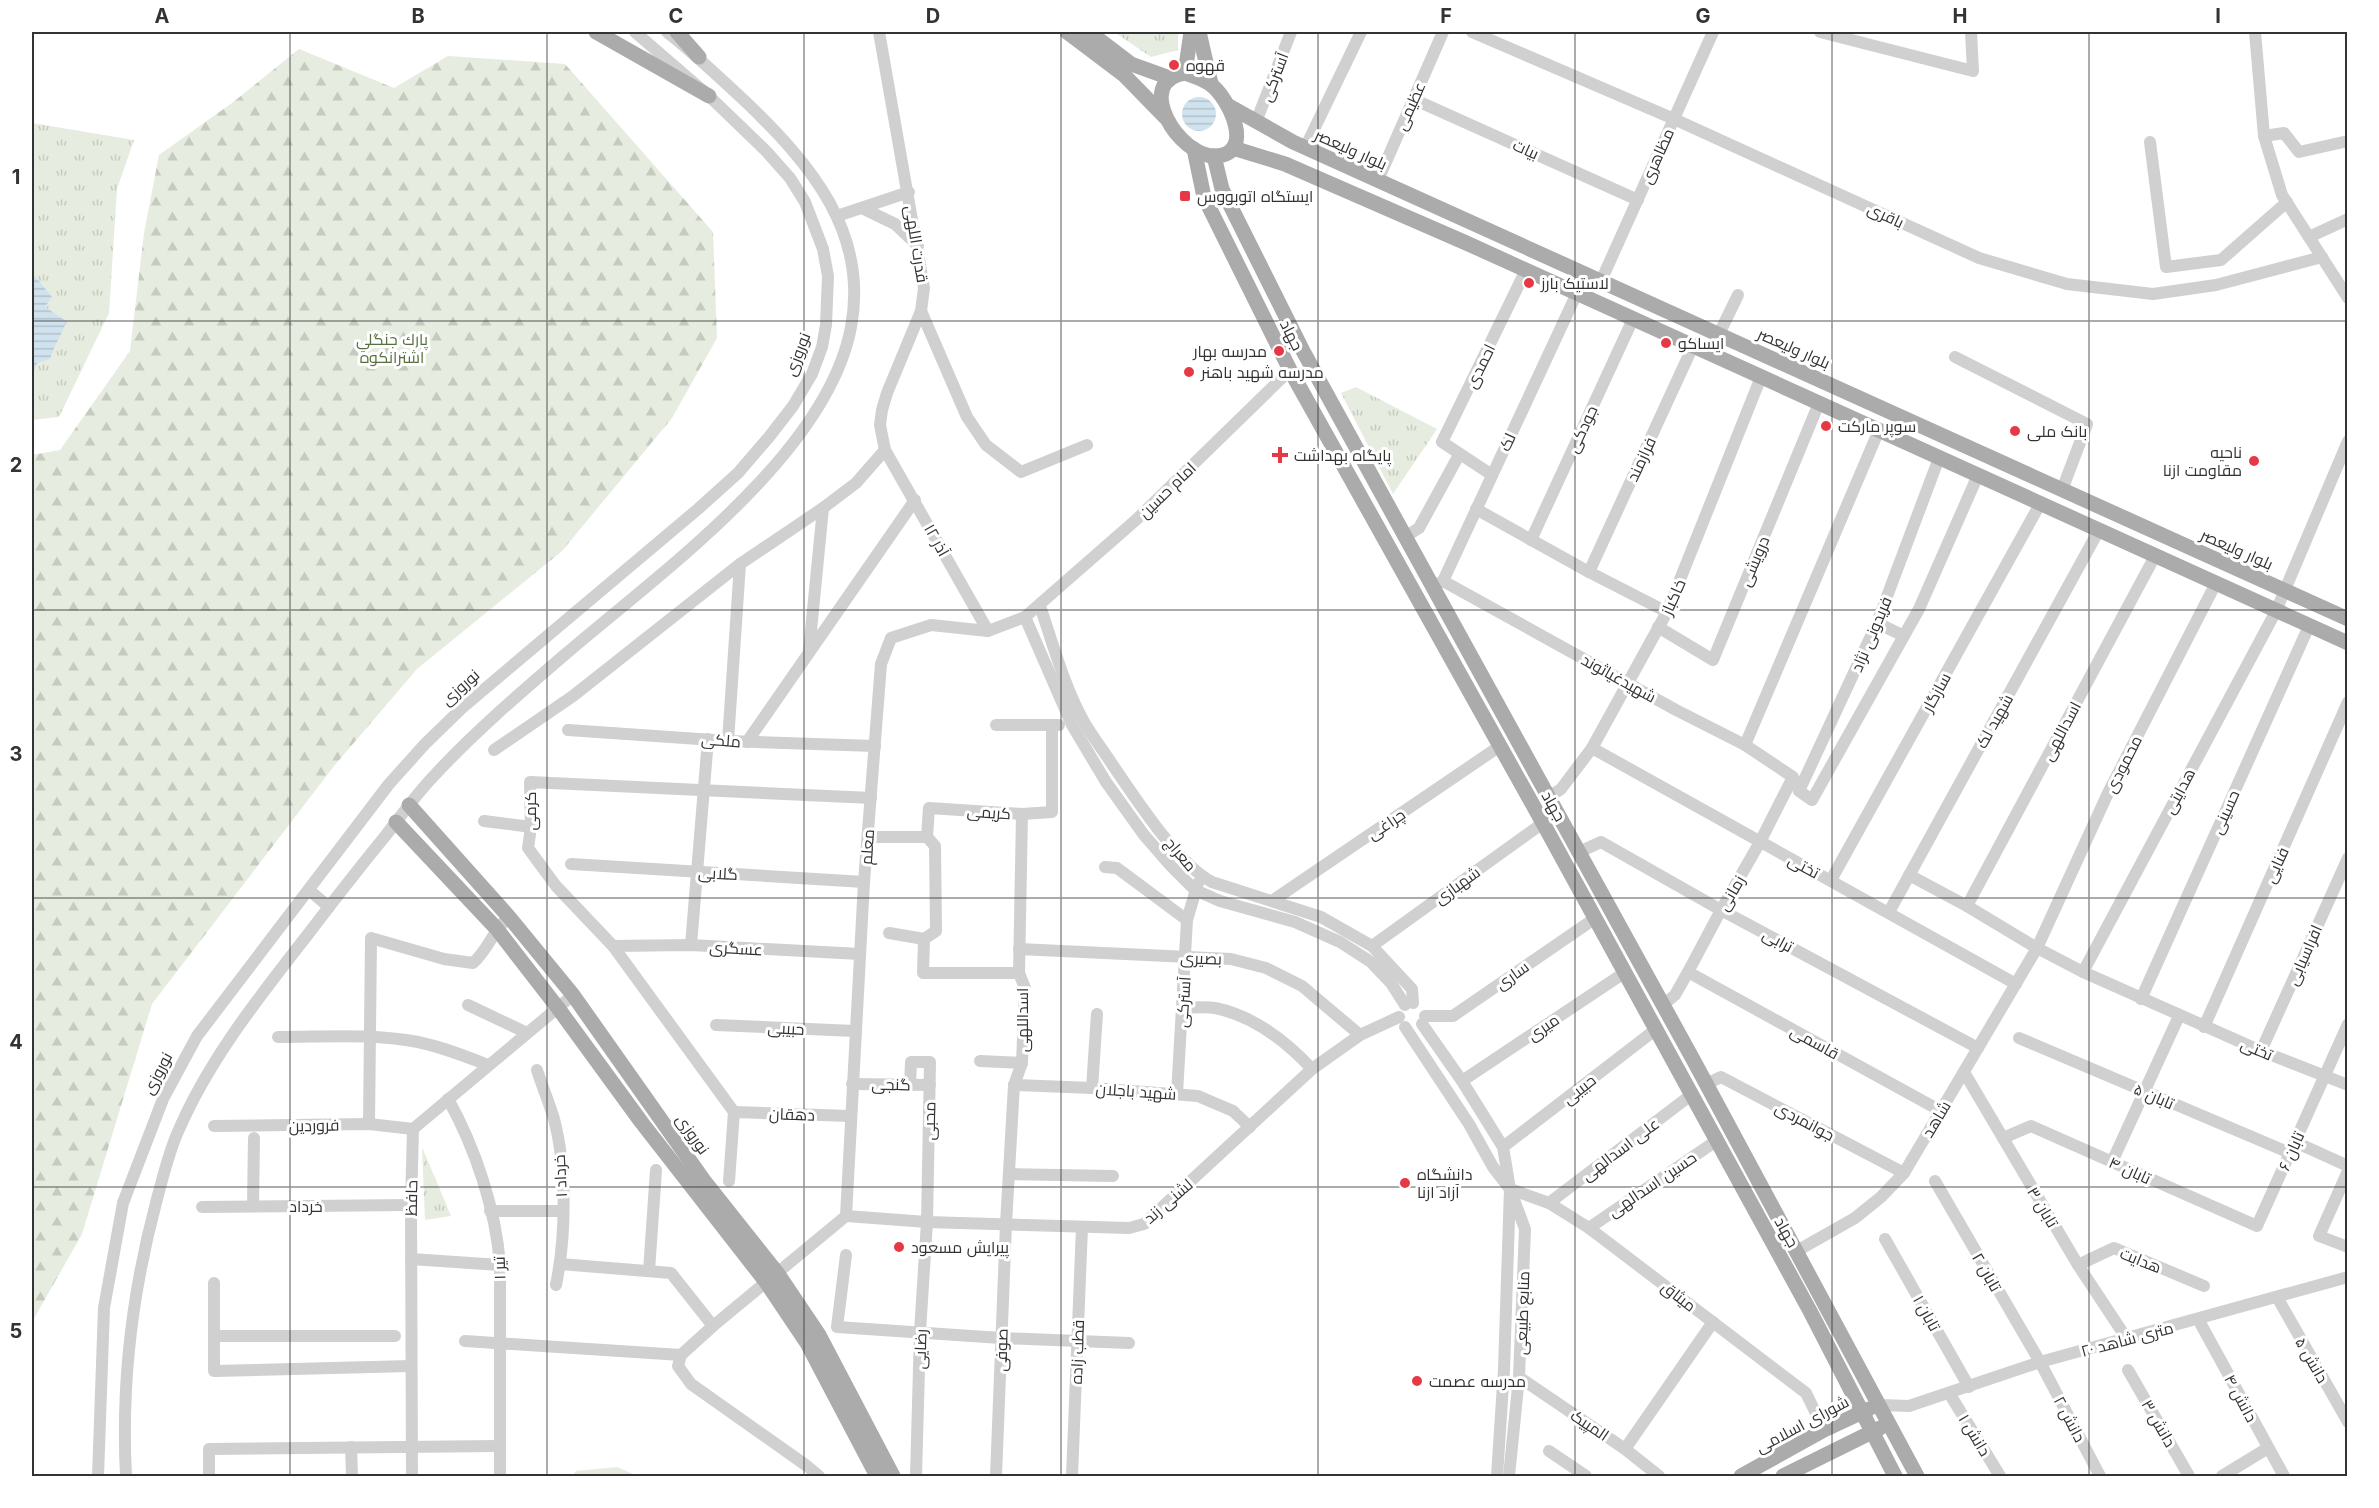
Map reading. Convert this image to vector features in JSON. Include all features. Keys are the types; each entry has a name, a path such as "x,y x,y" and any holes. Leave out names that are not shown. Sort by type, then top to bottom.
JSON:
{"main road":[{"path":"596,32 709,96"},
{"path":"677,32 699,57"},
{"path":"1067,32 1092,39 1131,64 1211,84"},
{"path":"1167,120 1161,92 1166,81 1177,75 1191,32"},
{"path":"1092,39 1167,120 1176,134 1194,149 1214,156 1225,154 1233,148 1237,138 1236,124 1229,106 1211,84 1199,32"},
{"name":"بلوار ولیعصر","path":"1229,106 1299,145 2348,619"},
{"path":"1285,164 1299,145"},
{"path":"1233,148 1285,164 1526,270 2348,643"},
{"name":"جهاد","path":"1194,149 1204,197 1290,370 1543,823 1810,1311 1870,1432 1895,1476"},
{"name":"جهاد","path":"1214,156 1222,189 1303,351 1405,537 1438,583 1466,646 1917,1476"},
{"path":"1204,197 1222,189"},
{"path":"1710,354 1719,334"},
{"path":"1357,490 1376,483"},
{"path":"1448,655 1466,646"},
{"name":"نوروزی","path":"409,805 509,917 573,996 772,1278 877,1476"},
{"name":"نوروزی","path":"396,822 496,928 642,1123 819,1335 893,1476"},
{"name":"شورای اسلامی","path":"1741,1476 1824,1430 1880,1405"},
{"path":"1783,1476 1890,1424"}],"street":[{"name":"نوروزی","path":"98,1476 104,1308 123,1203 162,1099 197,1036 389,784 425,744 462,708 698,509 738,472 793,406 812,374 822,347 829,303 828,276 816,226 805,202 790,178 766,151 709,96 635,32"},
{"path":"126,1476 124,1444 130,1334 141,1261 176,1135 212,1068 254,1002 429,780 479,730 717,525 761,481 814,414 845,354 852,326 853,272 837,216 807,165 782,136 699,57 668,32"},
{"name":"قدرت اللهی","path":"879,32 909,192 924,288 921,311 882,410 880,425 885,450"},
{"name":"آسترکی","path":"1256,122 1291,32"},
{"path":"1299,145 1361,32"},
{"name":"عظیمی","path":"1378,180 1443,32"},
{"name":"باقری","path":"1472,32 1674,119 1979,258 2067,284 2153,294 2216,285 2322,257"},
{"name":"مظاهری","path":"1601,281 1713,32"},
{"path":"1824,32 1973,71 1971,32"},
{"path":"2255,32 2264,136 2282,195 2348,298"},
{"name":"بیات","path":"1413,99 1638,200"},
{"path":"2264,136 2284,133 2299,152 2348,141"},
{"path":"2150,141 2166,267 2221,260 2287,202"},
{"path":"837,216 909,192"},
{"path":"862,208 895,224 918,246"},
{"path":"2309,237 2348,219"},
{"name":"احمدی","path":"1492,475 1442,442 1526,270"},
{"name":"لک","path":"1438,583 1476,509 1577,293"},
{"path":"1719,334 1738,295"},
{"path":"921,311 967,417 986,445 1021,471 1087,446"},
{"name":"جودکی","path":"1531,540 1633,319"},
{"name":"فرازمند","path":"1589,572 1694,346"},
{"path":"1955,357 2087,424 2062,490"},
{"name":"امام حسین","path":"1040,606 1137,519 1290,370"},
{"name":"خاکباز","path":"1549,797 1561,789 1592,748 1667,612 1761,377"},
{"name":"درویشی","path":"1658,627 1713,660 1819,403"},
{"path":"1745,745 1879,430"},
{"name":"هدایتی","path":"2083,972 2276,611 2348,441"},
{"path":"494,750 573,696 740,564 856,483 885,450"},
{"name":"۱۲ آذر","path":"885,450 988,631"},
{"path":"1405,537 1419,528 1459,455"},
{"name":"فریدونی نژاد","path":"1904,636 1812,800 1799,791 1877,623 1940,458"},
{"path":"1877,623 1904,636 1919,609 1978,475"},
{"path":"747,742 915,500"},
{"name":"سازگار","path":"1831,880 2040,504"},
{"path":"809,652 823,508"},
{"path":"1476,509 1589,572 1667,612"},
{"name":"شهید لک","path":"1889,912 2099,530"},
{"name":"اسداللهی","path":"1966,906 2156,556"},
{"path":"728,741 740,564"},
{"name":"شهید‌غیاثوند","path":"1438,583 1745,745 1793,777"},
{"name":"محمودی","path":"2037,948 2108,793 2216,584"},
{"name":"معلم","path":"846,1216 864,882 881,664 891,638 931,625 988,631 1025,617 1040,606"},
{"name":"معراج","path":"1040,606 1068,687 1083,721 1135,797 1189,866 1212,882 1321,917 1372,946 1412,989 1409,1004"},
{"name":"معراج","path":"1025,617 1072,725 1106,782 1144,835 1171,866 1195,890 1220,901 1295,922 1340,942 1371,962 1409,1004"},
{"name":"حسینی","path":"2141,999 2309,626"},
{"name":"فنایی","path":"2204,1027 2348,702"},
{"path":"996,725 1072,725"},
{"name":"کریمی","path":"927,837 929,808 1022,814 1052,812 1052,725"},
{"name":"ملکی","path":"568,730 747,742 875,746"},
{"path":"691,945 708,739"},
{"name":"چراغی","path":"1272,901 1500,746"},
{"name":"تختی","path":"1592,748 2016,984"},
{"name":"زمانی","path":"1663,1005 1675,995 1760,842 1793,777"},
{"name":"کرمی","path":"734,1112 613,945 556,886 528,848 531,827 530,782 871,798"},
{"name":"اسداللهی","path":"1006,1224 1014,1085 1022,1063 1025,988 1019,973 1022,814"},
{"path":"484,821 531,827"},
{"name":"شهبازی","path":"1372,946 1543,823"},
{"path":"868,837 927,837 935,846 936,931 924,939 889,933"},
{"name":"ترابی","path":"1579,852 1601,842 1721,910 1978,1048"},
{"name":"افراسیابی","path":"2261,1051 2348,858"},
{"name":"گلابی","path":"571,864 864,882"},
{"path":"1105,867 1117,868 1187,920"},
{"name":"تختی","path":"1910,875 2083,972 2204,1027 2348,1085"},
{"name":"آسترکی","path":"1177,1094 1187,920 1201,876"},
{"path":"309,890 329,907"},
{"path":"369,1124 371,938 444,958 473,963 485,952 496,928 509,917"},
{"name":"ساری","path":"1423,1020 1453,1016 1594,919"},
{"path":"924,939 923,973 1019,973"},
{"name":"عسگری","path":"613,945 691,945 860,954"},
{"name":"بصیری","path":"1019,948 1231,959 1266,968 1302,986 1360,1035"},
{"name":"شاهد","path":"1795,1252 1855,1218 1881,1197 1904,1173 2037,948"},
{"name":"قاسمی","path":"1688,972 1941,1111"},
{"name":"میری","path":"1462,1081 1624,973"},
{"path":"413,1129 573,996"},
{"path":"1409,1004 1420,1006 1423,1020 1411,1029 1402,1022 1401,1008 1409,1004"},
{"path":"468,1005 527,1033"},
{"path":"1182,1008 1213,1008 1247,1017 1294,1049 1312,1069"},
{"path":"1092,1088 1097,1014"},
{"path":"2112,1162 2179,1016"},
{"name":"منابع طبیعی","path":"1423,1020 1503,1148 1510,1189 1525,1229 1519,1377 1509,1476"},
{"name":"منابع طبیعی","path":"1402,1022 1470,1124 1493,1167 1510,1189 1497,1476"},
{"name":"لشنی زند","path":"846,1216 927,1222 1082,1227 1129,1228 1144,1224 1312,1069 1360,1035 1402,1022"},
{"name":"تابان ۶","path":"2258,1226 2348,1024"},
{"name":"حبیبی","path":"716,1025 855,1031"},
{"name":"حبیبی","path":"1503,1148 1655,1030"},
{"path":"278,1037 369,1037 417,1042 454,1052 488,1065"},
{"name":"تابان ۵","path":"2019,1038 2146,1092 2348,1166"},
{"path":"980,1061 1022,1063"},
{"name":"محبی","path":"910,1085 911,1062 930,1062 927,1222"},
{"name":"خرداد ۱","path":"537,1070 554,1119 561,1160 561,1264 556,1285"},
{"name":"تابان ۳","path":"1964,1072 2078,1266 2127,1339"},
{"name":"جوانمردی","path":"1706,1084 1721,1077 1904,1173"},
{"name":"گنجی","path":"852,1083 930,1085"},
{"name":"شهید باجلان","path":"1014,1085 1198,1096 1233,1111 1250,1127"},
{"name":"علی اسدالهی","path":"1549,1203 1690,1095"},
{"name":"تیر ۱","path":"448,1099 460,1120 476,1160 498,1241 500,1476"},
{"path":"729,1181 734,1112"},
{"name":"دهقان","path":"734,1112 850,1116"},
{"name":"فروردین","path":"214,1126 369,1124 413,1129"},
{"name":"تابان ۴","path":"2003,1138 2031,1126 2258,1226"},
{"name":"حافظ","path":"412,1476 413,1129"},
{"path":"253,1206 254,1138"},
{"name":"حسین اسدالهی","path":"1589,1228 1716,1141"},
{"path":"649,1271 656,1170"},
{"path":"2348,1171 2319,1236 2348,1247"},
{"path":"1009,1174 1113,1176"},
{"name":"تابان ۲","path":"1935,1181 2040,1362"},
{"name":"میثاق","path":"1510,1189 1549,1203 1589,1228 1806,1393 1824,1430"},
{"name":"خرداد","path":"202,1207 411,1205"},
{"path":"490,1211 562,1211"},
{"path":"819,1476 691,1384 678,1366 681,1355 713,1326 846,1216"},
{"name":"رضایی","path":"916,1476 920,1332 927,1222"},
{"name":"صوفی","path":"996,1476 1006,1224"},
{"name":"قطب زاده","path":"1072,1476 1082,1227"},
{"name":"تابان ۱","path":"1885,1239 1969,1387"},
{"name":"هدایت","path":"2078,1266 2114,1248 2204,1286"},
{"path":"846,1256 837,1327 1001,1338 1129,1343"},
{"path":"411,1259 500,1265"},
{"path":"561,1264 671,1273 713,1326"},
{"name":"۲۰ متری شاهد","path":"1880,1405 1909,1406 2040,1362 2348,1277"},
{"path":"214,1283 214,1371 411,1366"},
{"name":"دانش ۵","path":"2277,1297 2348,1422"},
{"name":"دانش ۴","path":"2198,1319 2284,1476"},
{"path":"1625,1449 1713,1323"},
{"path":"214,1336 395,1336"},
{"path":"465,1341 681,1355"},
{"name":"دانش ۲","path":"2040,1362 2100,1476"},
{"name":"دانش ۳","path":"2128,1370 2189,1476"},
{"name":"المپیک","path":"1519,1377 1625,1449 1659,1476"},
{"name":"دانش ۱","path":"1949,1393 2000,1476"},
{"name":"۲۰ متری شاهد","path":"1890,1424 1909,1406"},
{"path":"209,1476 209,1449 499,1446"},
{"path":"351,1447 352,1476"},
{"path":"2222,1476 2268,1448"},
{"path":"1549,1451 1586,1476"}],"green space":[{"path":"1114,32 1178,32 1178,50 1151,57"},
{"name":"پارك جنگلي اشترانكوه","path":"299,49 394,88 448,56 565,64 713,232 717,338 672,418 562,551 417,669 334,766 152,1004 82,1234 32,1322 32,455 60,450 130,351 144,233 159,155 232,103"},
{"path":"32,123 134,140 117,189 109,313 59,417 32,420"},
{"path":"1356,387 1437,429 1393,494 1341,393"},
{"path":"422,1147 451,1216 425,1220"},
{"path":"617,1467 638,1476 572,1476 576,1471"}],"water":[{"path":"1199,97 1211,102 1216,114 1211,126 1199,131 1187,126 1182,114 1187,102"},
{"path":"34,275 52,297 45,307 66,321 50,359 37,363 32,377 32,277"}],"place":[{"name":"قهوه","path":"1174,65"},
{"name":"ایستگاه اتوبووس","path":"1185,196"},
{"name":"لاستیک بارز","path":"1529,283"},
{"name":"ایساکو","path":"1666,343"},
{"name":"مدرسه بهار","path":"1279,351"},
{"name":"مدرسه شهید باهنر","path":"1189,372"},
{"name":"سوپر مارکت","path":"1826,426"},
{"name":"بانک ملی","path":"2015,431"},
{"name":"پایگاه بهداشت","path":"1280,455"},
{"name":"ناحیه مقاومت ازنا","path":"2254,461"},
{"name":"دانشگاه آزاد ازنا","path":"1405,1183"},
{"name":"پیرایش مسعود","path":"899,1247"},
{"name":"مدرسه عصمت","path":"1417,1381"}]}
